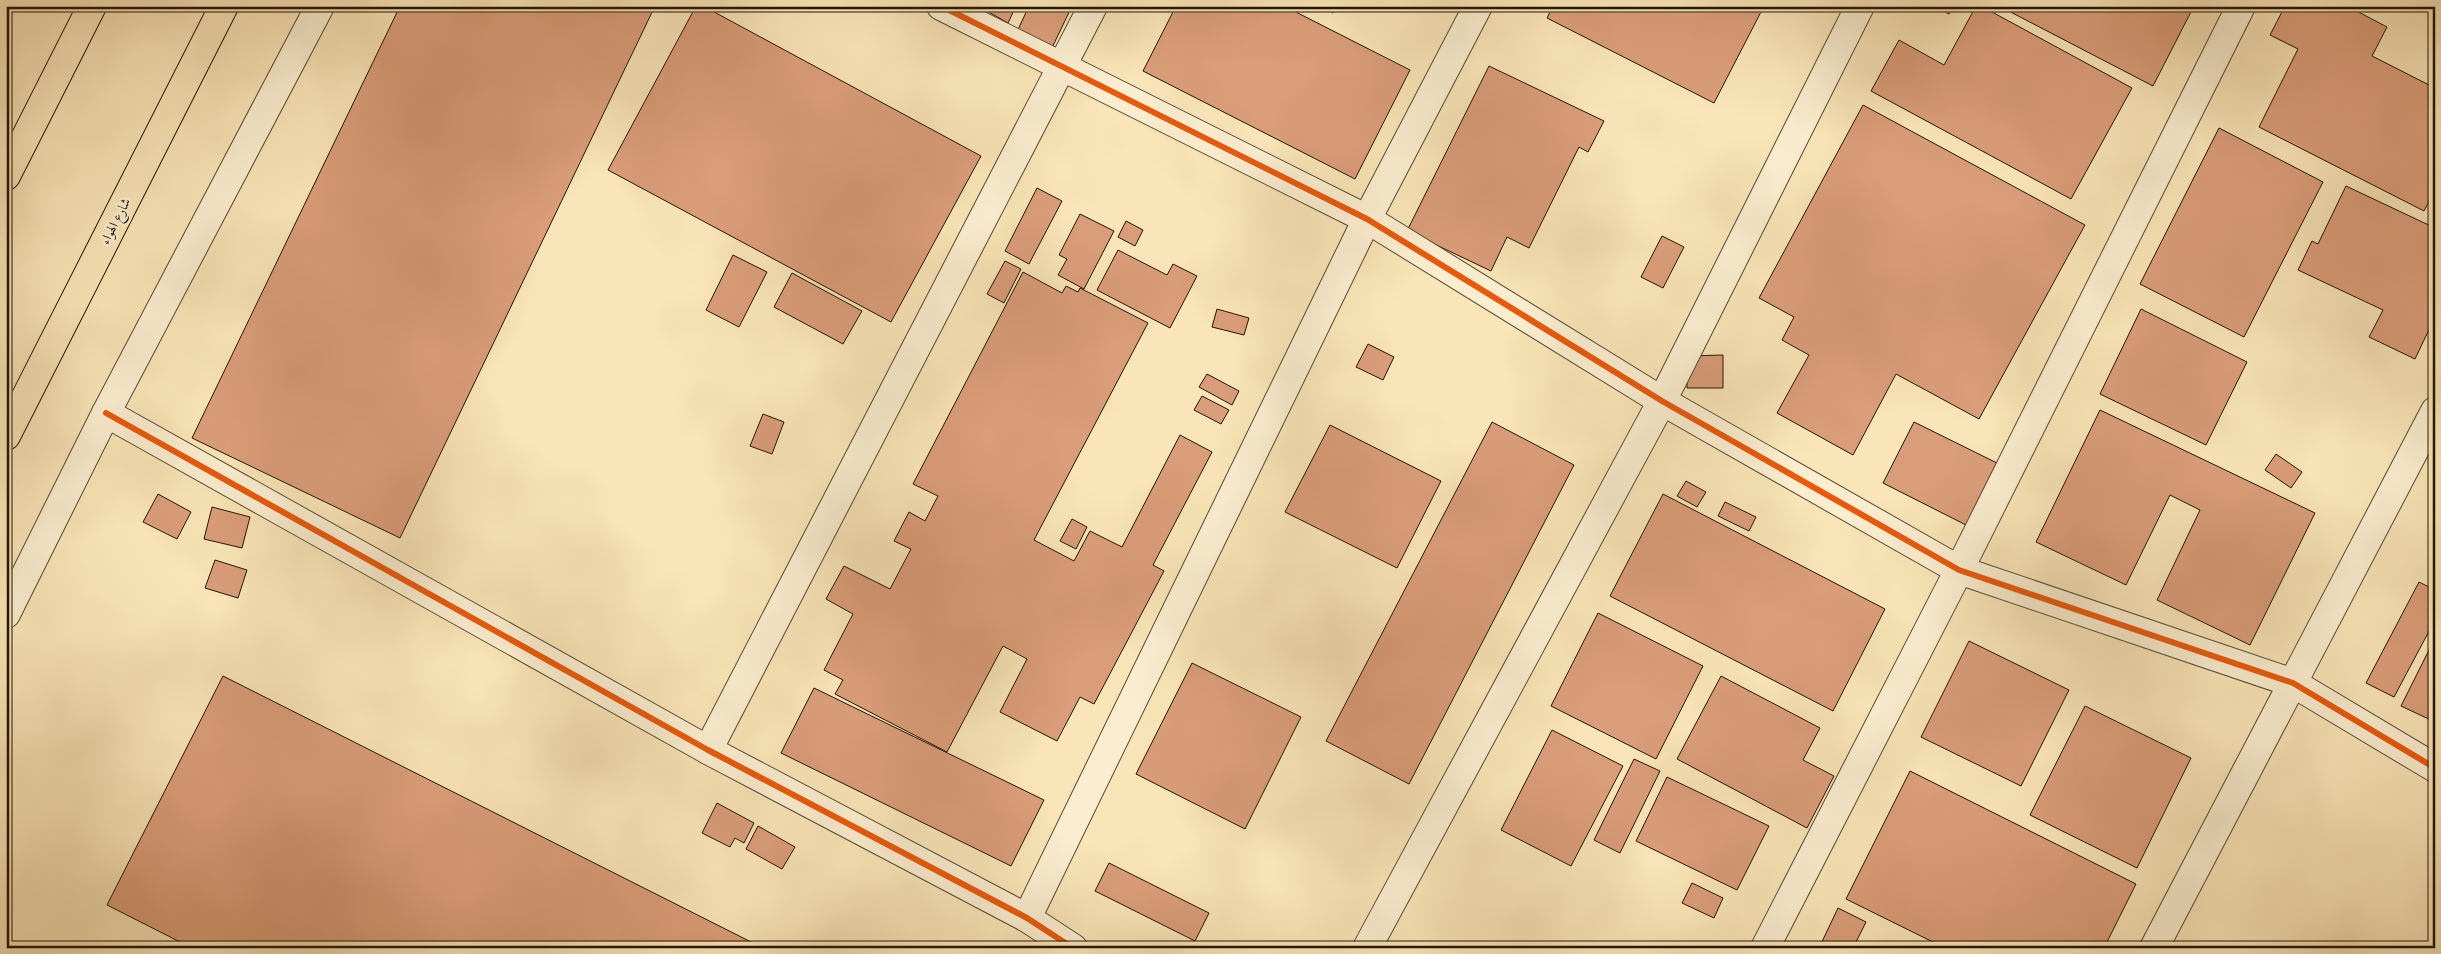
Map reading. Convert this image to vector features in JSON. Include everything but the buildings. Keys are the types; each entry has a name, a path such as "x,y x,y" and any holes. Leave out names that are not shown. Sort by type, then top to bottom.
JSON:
{"highway":[{"path":"6,176 92,6"},
{"name":"شارع الهواء","path":"6,436 224,6"}],"street":[{"path":"6,614 106,413 320,6"},
{"path":"941,6 1367,219 1662,401 1959,570 2293,683 2435,768"},
{"path":"708,750 1093,6"},
{"path":"1027,918 1367,219 1478,6"},
{"path":"1367,948 1662,401 1860,6"},
{"path":"1765,948 1959,570 2240,6"},
{"path":"2154,948 2435,411"},
{"path":"106,413 708,750 1027,918 1072,948"}],"cycle path":[{"path":"941,6 1367,219 1662,401 1959,570 2293,683 2435,768"},
{"path":"106,413 708,750 1027,918 1073,948"}]}
